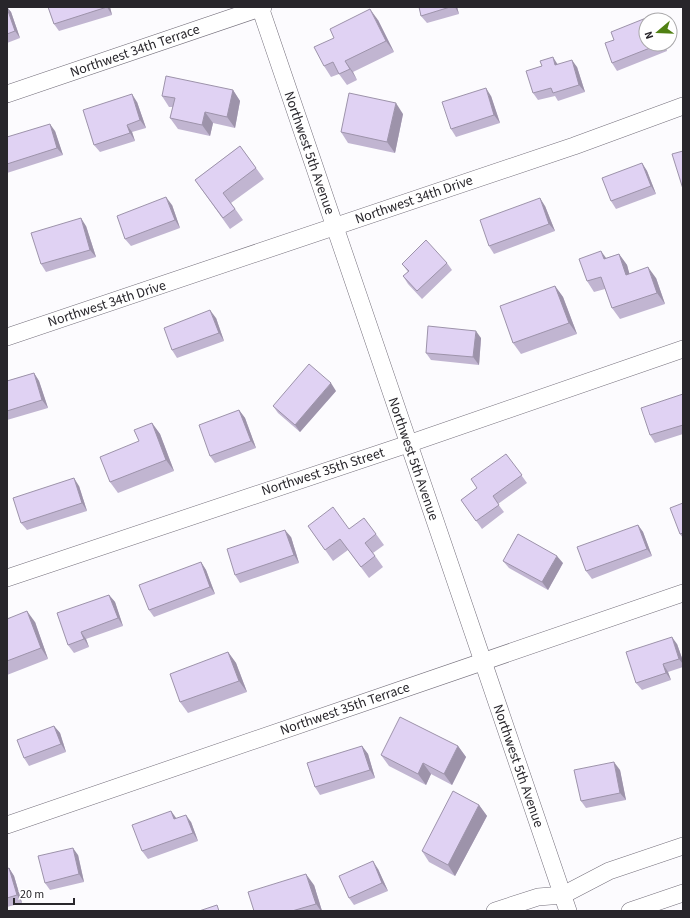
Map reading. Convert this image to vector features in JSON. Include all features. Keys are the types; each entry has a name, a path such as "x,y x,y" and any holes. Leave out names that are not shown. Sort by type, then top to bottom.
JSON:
{"street":[{"name":"Northwest 34th Terrace","path":"7,94 261,7"},
{"name":"Northwest 5th Avenue","path":"261,7 334,227 568,911"},
{"name":"Northwest 34th Drive","path":"7,337 574,146 683,106"},
{"name":"Northwest 35th Street","path":"7,578 408,444 683,349"},
{"name":"Northwest 35th Terrace","path":"7,825 683,593"},
{"path":"495,911 538,897 563,895 609,871 683,846"},
{"path":"630,911 683,893"}],"building":[{"path":"48,7 107,7 54,24"},
{"path":"419,7 450,7 421,16"},
{"path":"7,8 15,31 7,34"},
{"path":"370,9 386,41 345,61 350,69 339,74 333,62 324,66 314,47 334,38 330,29"},
{"path":"638,21 638,52 640,52 612,63 605,43 614,40 611,32"},
{"path":"553,57 555,65 572,60 579,85 553,93 551,88 533,93 526,71 542,66 540,61"},
{"path":"166,76 233,90 227,117 205,112 202,125 170,118 175,98 162,96"},
{"path":"486,88 494,115 451,129 442,102"},
{"path":"349,93 396,103 387,142 341,132"},
{"path":"132,94 140,120 127,125 130,133 94,145 83,110"},
{"path":"50,124 57,148 7,164 7,137"},
{"path":"240,146 256,168 223,193 235,209 223,218 195,180"},
{"path":"683,151 683,189 672,154"},
{"path":"642,163 651,186 611,201 602,178"},
{"path":"166,197 175,220 125,239 117,216"},
{"path":"540,198 549,224 489,246 480,220"},
{"path":"81,218 90,250 41,264 31,233"},
{"path":"426,240 447,263 417,291 403,276 409,271 402,264"},
{"path":"601,251 604,259 619,254 626,275 648,267 657,293 612,308 601,277 587,281 579,259"},
{"path":"555,286 569,323 513,343 500,306"},
{"path":"210,310 219,333 172,350 164,328"},
{"path":"428,326 476,331 473,357 426,353"},
{"path":"309,364 331,383 295,425 273,406"},
{"path":"34,373 42,400 7,411 7,381"},
{"path":"683,394 683,425 650,435 641,408"},
{"path":"239,410 251,441 210,456 199,425"},
{"path":"152,423 166,460 110,482 100,457 139,441 134,430"},
{"path":"506,454 522,475 493,496 499,505 476,521 461,500 477,488 471,479"},
{"path":"74,478 82,503 21,523 13,498"},
{"path":"683,503 683,533 680,534 670,508"},
{"path":"333,507 349,529 364,518 376,534 365,543 375,556 361,567 340,539 325,550 308,526"},
{"path":"638,525 647,549 586,571 577,547"},
{"path":"285,530 294,555 235,575 227,549"},
{"path":"518,534 557,556 542,582 503,561"},
{"path":"201,562 210,587 149,610 139,585"},
{"path":"109,595 118,618 81,632 84,639 68,645 57,613"},
{"path":"27,611 41,648 7,661 7,619"},
{"path":"672,637 679,659 663,664 666,673 636,683 626,652"},
{"path":"228,652 239,681 180,702 170,674"},
{"path":"400,717 458,746 444,774 423,763 418,774 381,755"},
{"path":"54,726 61,744 24,758 17,740"},
{"path":"362,746 370,770 315,787 307,763"},
{"path":"614,762 620,793 581,801 574,770"},
{"path":"453,791 479,805 448,865 422,851"},
{"path":"171,811 174,819 186,815 193,833 142,851 132,825"},
{"path":"73,848 79,874 45,883 38,856"},
{"path":"373,861 382,883 349,898 339,876"},
{"path":"9,868 17,895 7,898 7,869"},
{"path":"306,874 316,904 292,911 254,911 248,892"},
{"path":"217,905 219,911 199,911"}]}
